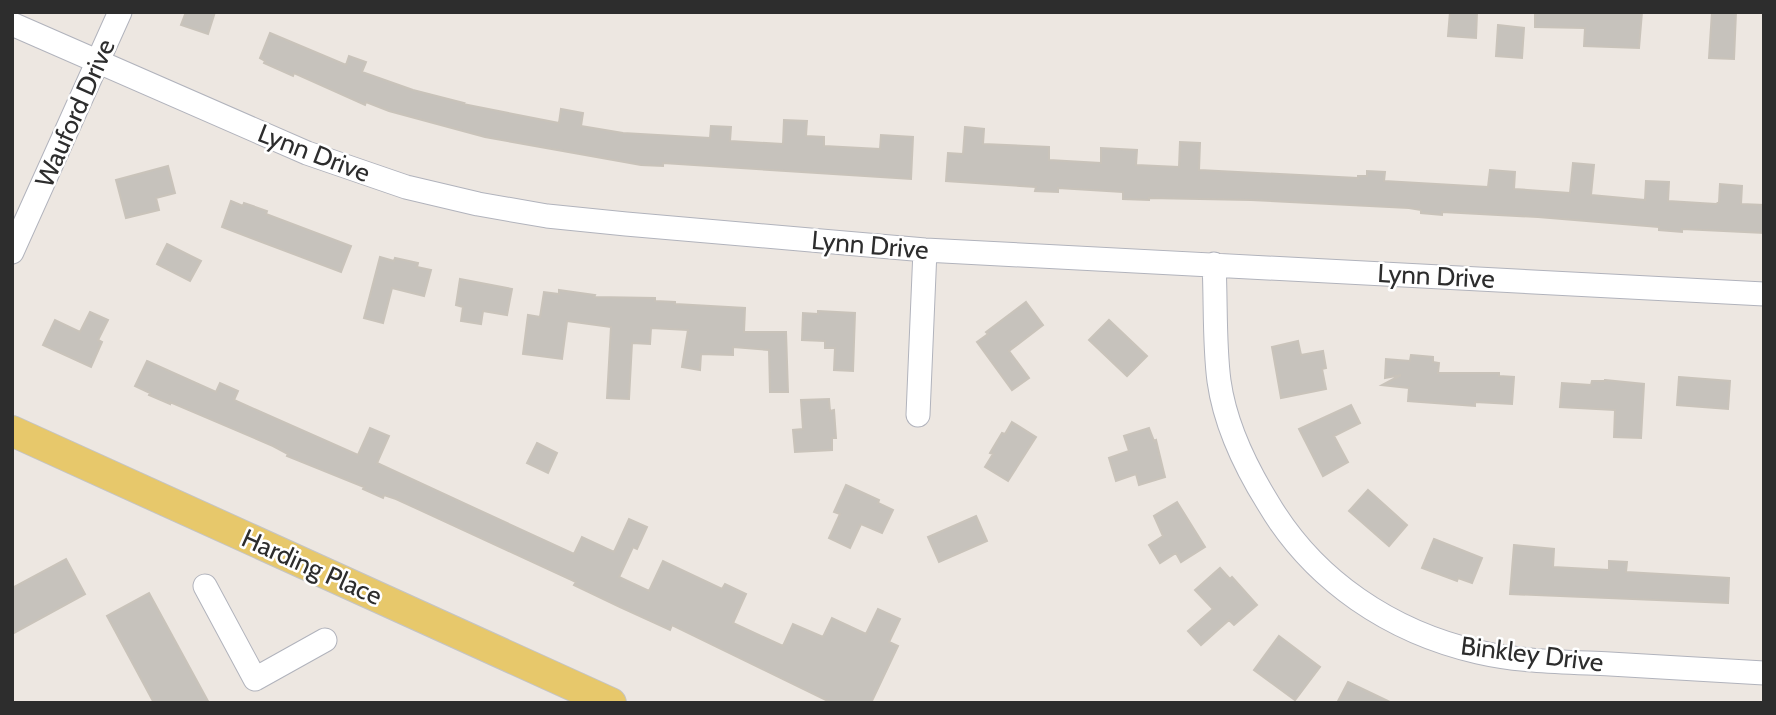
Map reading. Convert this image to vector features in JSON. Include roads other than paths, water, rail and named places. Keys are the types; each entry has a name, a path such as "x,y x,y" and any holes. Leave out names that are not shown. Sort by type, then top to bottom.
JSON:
{"main road":[{"name":"Harding Place","path":"12,432 611,703"}],"street":[{"name":"Wauford Drive","path":"12,252 120,12"},
{"name":"Lynn Drive","path":"12,24 330,162 406,187 478,204 560,217 925,250 1764,294"},
{"path":"918,415 925,250"},
{"name":"Binkley Drive","path":"1214,264 1219,380 1228,421 1251,475 1276,517 1306,557 1343,591 1385,618 1431,639 1479,653 1530,660 1764,673"},
{"path":"205,586 255,679 325,640"}]}
